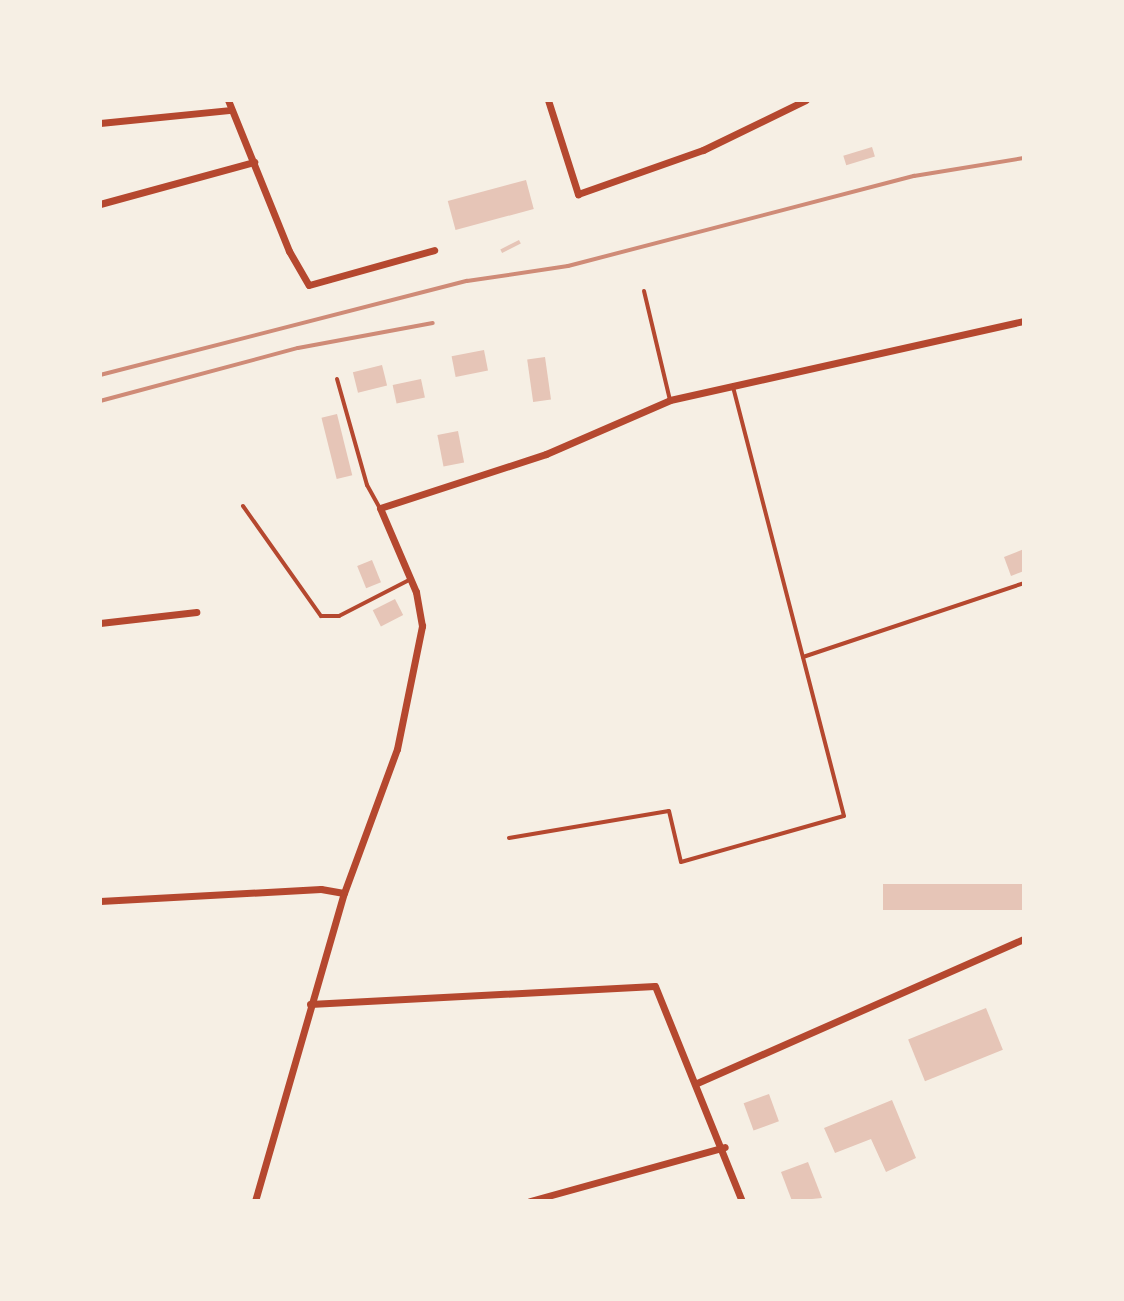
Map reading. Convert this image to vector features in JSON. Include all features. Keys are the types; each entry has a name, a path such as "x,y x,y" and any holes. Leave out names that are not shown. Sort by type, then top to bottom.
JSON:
{"street":[{"path":"228,100 309,285 434,250"},
{"path":"548,100 578,194 703,150 806,100"},
{"path":"100,123 231,110"},
{"path":"100,204 254,162"},
{"path":"255,1201 344,893 397,749 422,626 411,579 380,508 546,454 670,400 1024,321"},
{"path":"100,623 196,612"},
{"path":"100,901 321,889 344,893"},
{"path":"697,1083 1024,939"},
{"path":"310,1004 655,986 725,1147 742,1201"},
{"path":"530,1201 725,1147"}],"lane":[{"path":"644,291 670,400"},
{"path":"337,379 367,485 380,508"},
{"path":"509,838 669,811 681,862 844,816 733,386"},
{"path":"243,506 294,585 321,616 339,616 411,579"},
{"path":"803,657 1024,583"}],"building":[{"path":"872,147 875,157 846,165 843,156"},
{"path":"526,180 534,209 456,230 448,201"},
{"path":"519,240 521,244 502,253 500,250"},
{"path":"484,350 488,371 456,377 452,356"},
{"path":"545,357 551,400 533,402 527,360"},
{"path":"382,365 387,385 358,393 353,372"},
{"path":"421,379 425,398 397,404 393,385"},
{"path":"337,414 352,475 337,479 321,418"},
{"path":"458,431 464,462 443,466 437,435"},
{"path":"1024,549 1024,571 1011,576 1004,557"},
{"path":"372,560 381,582 366,588 357,566"},
{"path":"395,599 403,615 381,626 373,610"},
{"path":"883,884 1024,884 1024,910 883,910"},
{"path":"986,1008 1003,1050 925,1081 908,1039"},
{"path":"769,1094 779,1121 754,1130 744,1103"},
{"path":"892,1100 916,1158 886,1172 871,1139 835,1153 824,1128"},
{"path":"808,1162 822,1198 792,1201 781,1172"}],"railway":[{"path":"100,375 467,281 568,266 914,176 1024,158"},
{"path":"100,401 298,348 433,323"}]}
